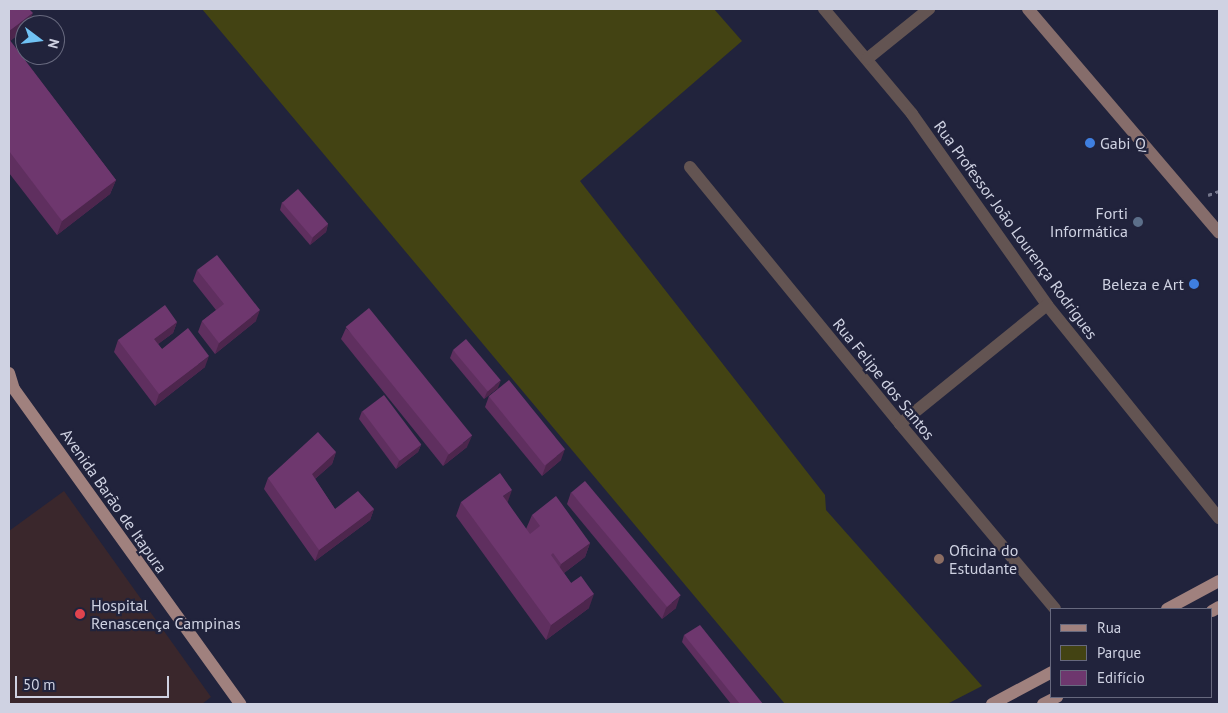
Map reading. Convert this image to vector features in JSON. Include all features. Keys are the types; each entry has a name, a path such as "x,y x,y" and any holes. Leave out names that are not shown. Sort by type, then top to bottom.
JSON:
{"main road":[{"name":"Avenida Barão de Itapura","path":"9,373 12,387 237,703"},
{"path":"1169,608 1219,581"},
{"path":"992,704 1050,673"},
{"path":"1043,704 1054,698"}],"street":[{"name":"Rua Professor João Lourença Rodrigues","path":"824,9 912,114 1047,305 1219,518"},
{"path":"867,59 929,9"},
{"path":"1028,9 1219,233"},
{"name":"Rua Felipe dos Santos","path":"690,167 900,424 1054,608"},
{"path":"900,424 1047,305"}],"shaded area":[{"name":"Hospital Renascença Campinas","path":"64,491 211,697 202,704 9,704 9,531"}],"green space":[{"path":"202,9 714,9 742,41 580,181 825,495 826,510 982,686 947,704 785,704"}],"building":[{"path":"9,9 29,9 33,13 30,15 15,15 15,26 9,31"},
{"path":"9,39 15,47 15,65 29,65 116,180 62,221 9,151"},
{"path":"298,189 328,224 312,237 282,203"},
{"path":"217,255 260,310 219,343 202,321 224,304 197,270"},
{"path":"165,305 177,322 154,339 162,349 188,328 209,356 159,394 118,340"},
{"path":"369,308 472,435 449,454 346,327"},
{"path":"466,339 501,380 488,391 453,350"},
{"path":"509,380 565,449 545,466 489,396"},
{"path":"384,395 421,445 400,461 362,411"},
{"path":"318,432 336,452 312,474 335,509 358,491 374,509 319,550 268,478"},
{"path":"500,473 512,490 503,496 530,534 540,526 532,515 556,496 590,543 561,564 553,553 551,555 571,583 581,576 594,594 551,625 461,502"},
{"path":"585,481 681,595 667,607 571,493"},
{"path":"700,625 763,704 740,704 684,635"}],"place":[{"name":"Gabi Q","path":"1090,143"},
{"name":"Forti Informática","path":"1138,222"},
{"name":"Beleza e Art","path":"1194,284"},
{"name":"Oficina do Estudante","path":"939,559"},
{"name":"Hospital Renascença Campinas","path":"80,614"}]}
